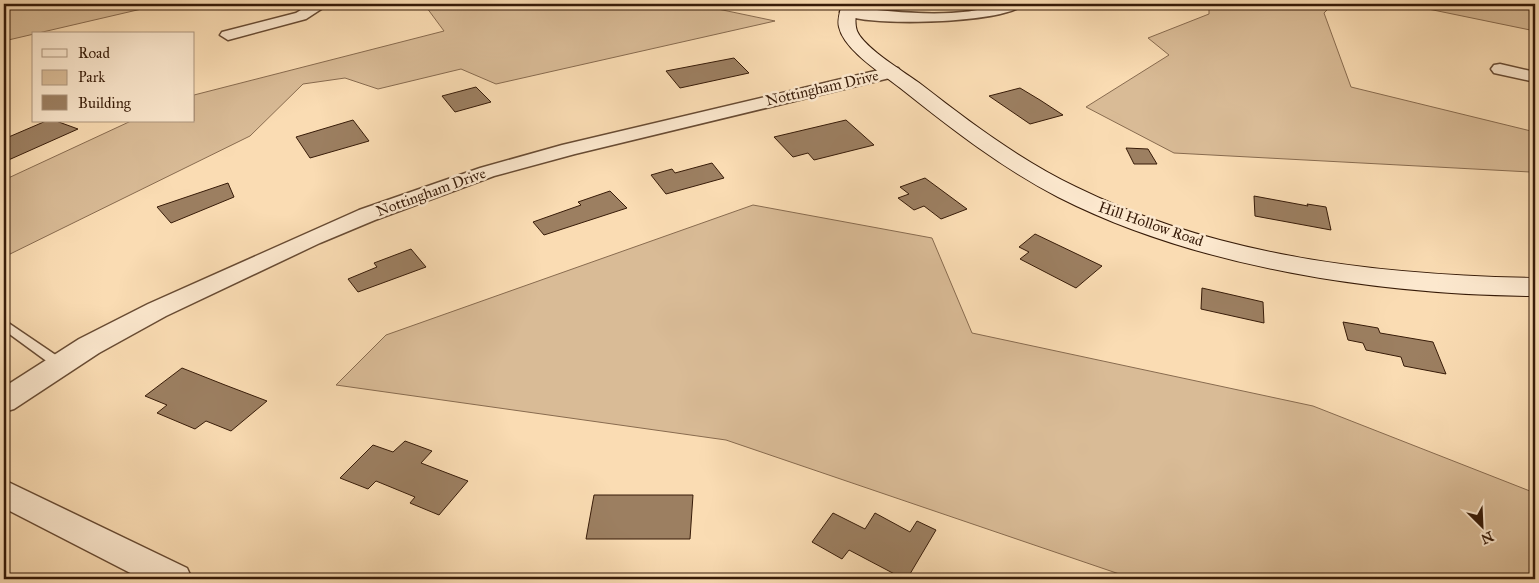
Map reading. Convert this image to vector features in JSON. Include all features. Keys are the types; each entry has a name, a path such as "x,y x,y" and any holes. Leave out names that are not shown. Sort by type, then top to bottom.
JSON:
{"street":[{"path":"228,36 301,16 322,4"},
{"path":"849,8 889,16 944,16 974,14 1016,4"},
{"name":"Hill Hollow Road","path":"849,8 848,31 853,40 892,72 985,143 1030,171 1095,205 1152,227 1223,249 1282,264 1359,276 1474,286 1535,287"},
{"path":"1500,68 1535,77"},
{"name":"Nottingham Drive","path":"4,401 89,346 157,310 312,238 486,172 569,149 892,72"},
{"path":"4,493 175,579"}],"lane":[{"path":"4,324 61,364"}],"green space":[{"path":"4,4 163,4 43,32 32,32 32,34 4,41"},
{"path":"424,4 694,4 775,21 496,84 461,69 378,89 345,78 303,84 250,136 4,257 4,180 129,122 195,122 195,95 444,31"},
{"path":"1209,4 1333,4 1324,13 1351,87 1535,132 1535,174 1530,172 1174,153 1086,107 1169,55 1148,38 1209,14"},
{"path":"1404,4 1535,4 1535,31"},
{"path":"753,205 932,238 972,333 1313,406 1535,493 1535,579 1134,579 726,440 336,385 386,335"}],"building":[{"path":"734,58 749,73 680,88 666,71"},
{"path":"476,87 491,102 455,112 442,96"},
{"path":"1020,88 1063,115 1030,124 989,96"},
{"path":"353,120 369,141 310,158 296,137"},
{"path":"846,120 874,145 814,160 808,153 793,157 774,137"},
{"path":"44,122 59,122 78,129 4,162 4,139"},
{"path":"1126,148 1148,149 1157,164 1134,164"},
{"path":"712,163 724,178 666,194 651,175 672,169 675,173"},
{"path":"925,178 967,209 941,219 924,206 914,210 898,198 909,194 900,187"},
{"path":"228,183 234,197 171,223 157,207"},
{"path":"610,191 627,208 544,235 533,222 581,205 578,202"},
{"path":"1254,196 1308,206 1307,204 1326,207 1331,230 1255,216"},
{"path":"1035,234 1102,266 1076,288 1020,259 1029,252 1019,247"},
{"path":"411,249 426,267 358,292 348,279 377,267 374,263"},
{"path":"1202,288 1263,302 1264,323 1201,309"},
{"path":"1343,322 1378,328 1380,333 1433,342 1446,374 1404,366 1401,357 1366,350 1363,343 1348,340"},
{"path":"182,368 267,401 231,431 206,421 195,429 157,413 167,405 145,396"},
{"path":"405,441 432,451 421,463 468,481 439,515 410,503 415,497 376,481 368,489 340,478 373,445 393,452"},
{"path":"594,495 693,495 690,539 586,539"},
{"path":"833,513 865,529 875,513 910,532 917,521 936,530 907,579 904,579 849,550 842,559 812,542"}]}
